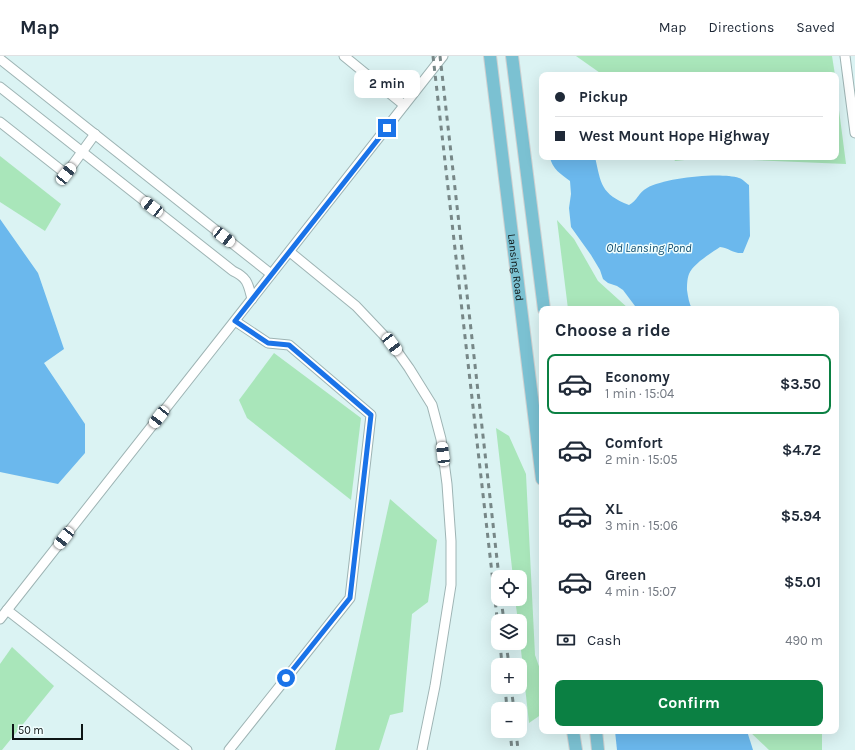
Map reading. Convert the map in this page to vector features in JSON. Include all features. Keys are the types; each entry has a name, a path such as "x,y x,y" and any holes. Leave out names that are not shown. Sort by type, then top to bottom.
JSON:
{"main road":[{"name":"Lansing Road","path":"490,56 539,455"},
{"name":"Lansing Road","path":"512,56 544,306"},
{"path":"573,734 576,750"},
{"path":"596,734 598,750"}],"street":[{"path":"344,56 404,106"},
{"path":"0,619 443,56"},
{"path":"845,56 855,132"},
{"path":"0,59 272,274"},
{"path":"0,88 233,271 242,275 247,282 252,299"},
{"path":"0,122 66,174 95,134"},
{"path":"290,252 356,306 392,344 432,405 441,438 447,484 451,541 451,585 435,686 422,750"},
{"path":"229,750 350,598 371,415 289,345 268,343 235,321"},
{"path":"7,610 186,750"}],"green space":[{"path":"576,56 832,56 835,72 599,72"},
{"path":"839,110 846,164 751,160 839,160"},
{"path":"0,156 61,204 45,231 0,202"},
{"path":"557,220 574,239 598,281 626,306 568,306"},
{"path":"274,353 361,418 351,500 247,418 239,400"},
{"path":"496,428 509,436 526,474 535,655 539,666 539,716 529,723 526,694 527,658 522,658 521,650 527,650 527,614 517,614 516,606 527,606 527,570 512,570"},
{"path":"390,499 437,540 428,602 412,614 403,712 390,715 379,750 335,750"},
{"path":"12,647 54,686 2,750 0,750 0,664"},
{"path":"752,734 822,734 822,750 769,750"}],"water":[{"name":"Old Lansing Pond","path":"596,160 604,187 613,197 629,205 647,188 666,181 706,176 730,176 743,180 749,185 750,236 743,253 737,253 720,247 694,266 689,274 687,284 688,298 691,306 635,306 623,290 603,279 600,270 591,255 571,227 569,208 571,194 570,181 555,168 551,161"},
{"path":"0,219 38,273 64,349 44,363 85,424 85,453 58,484 0,472"},
{"path":"615,734 748,734 753,750 617,750"}],"railway":[{"path":"433,56 497,614"},
{"path":"440,56 498,570"},
{"path":"502,606 503,614"},
{"path":"501,650 501,658"},
{"path":"507,650 508,658"},
{"path":"506,694 506,702"},
{"path":"512,694 513,702"},
{"path":"511,738 512,750"},
{"path":"517,738 518,750"}],"route":[{"path":"286,678 350,598 371,415 289,345 268,343 235,321 387,128"}]}
